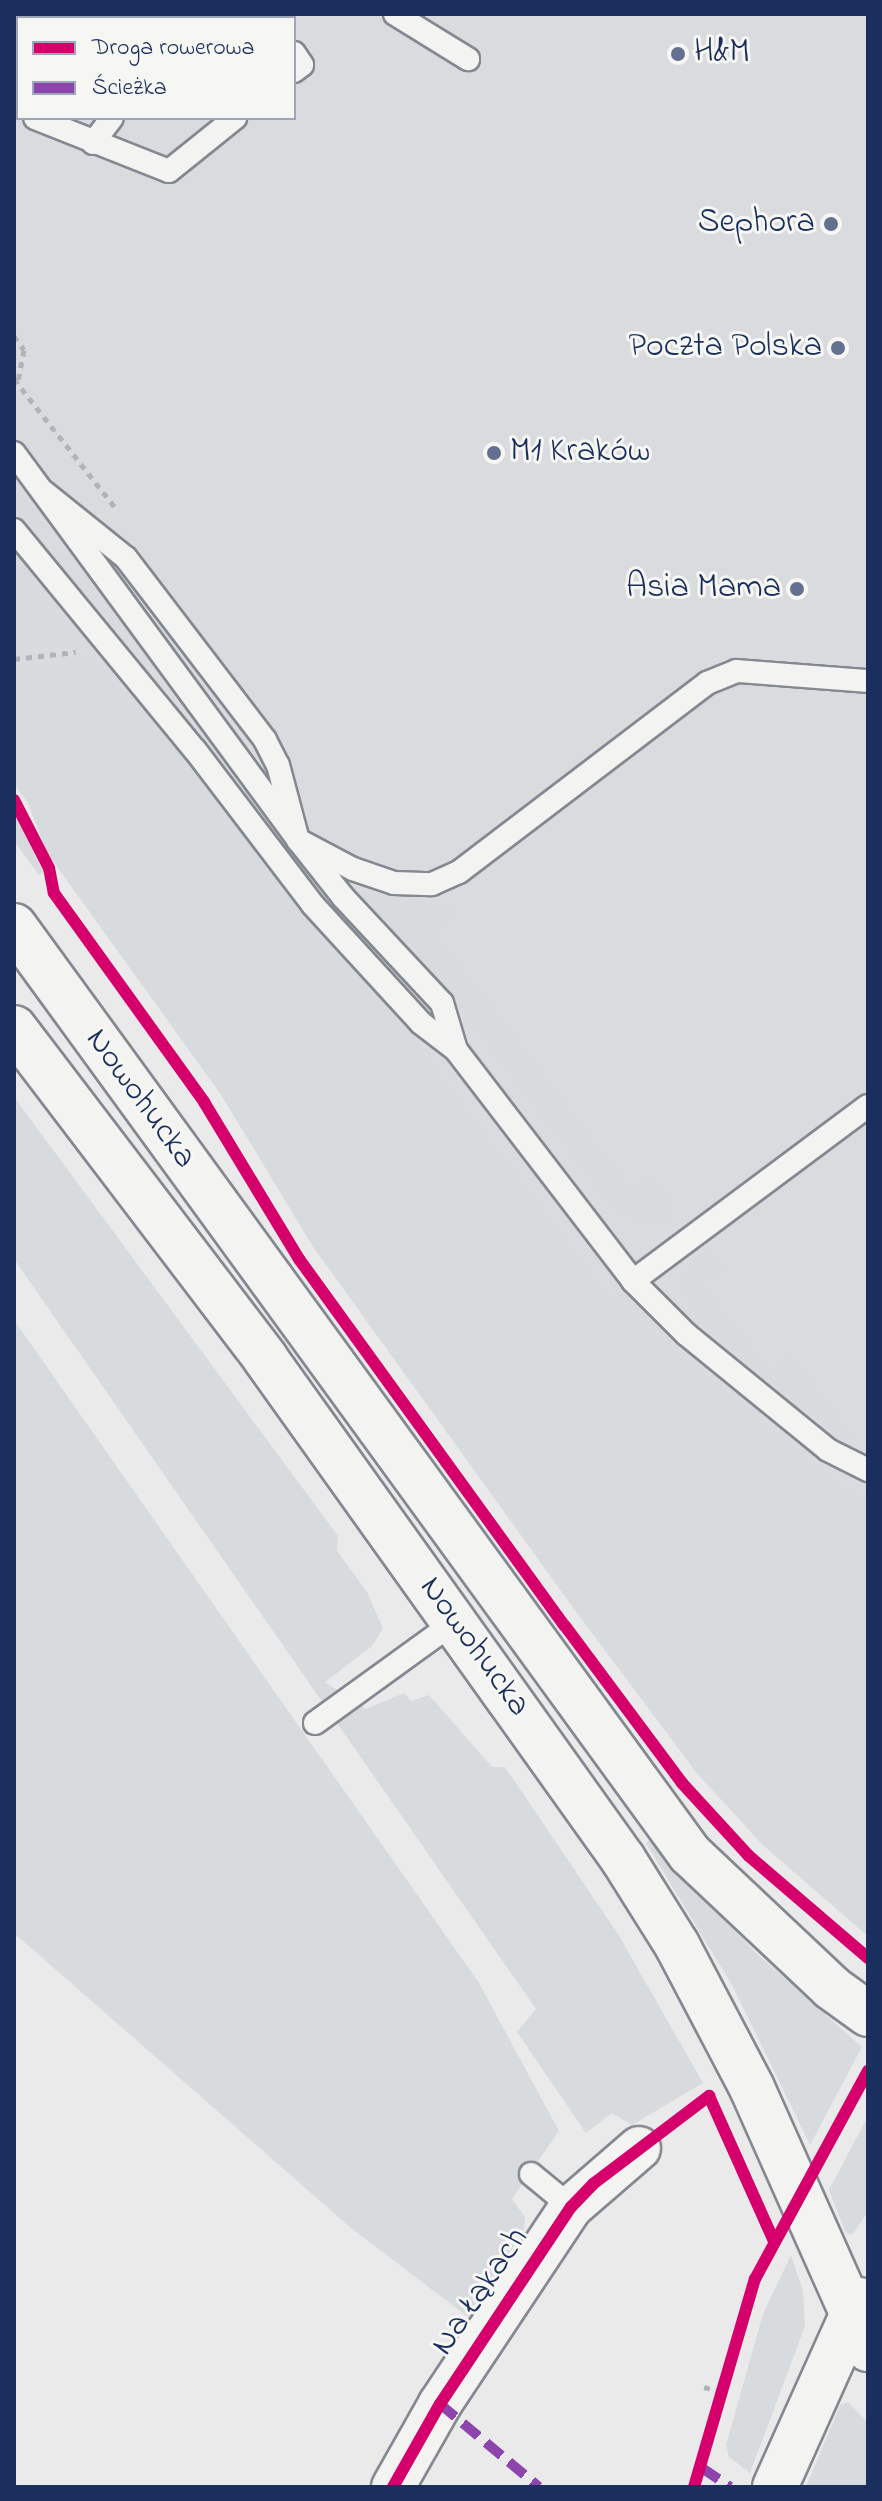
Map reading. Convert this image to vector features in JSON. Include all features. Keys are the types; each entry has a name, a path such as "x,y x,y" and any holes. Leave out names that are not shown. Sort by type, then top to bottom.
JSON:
{"main road":[{"name":"Nowohucka","path":"14,926 690,1854 832,1988 868,2014"},
{"name":"Nowohucka","path":"14,1028 233,1313 456,1621 677,1945 752,2088 862,2315"},
{"path":"775,2487 862,2315"}],"street":[{"name":"Na Łąkach","path":"393,2487 440,2404 571,2207 639,2148"}],"lane":[{"path":"395,14 468,59"},
{"path":"40,120 169,171 233,120"},
{"path":"93,143 110,120"},
{"path":"14,453 44,492 79,547 298,840 343,897 442,1003 456,1050"},
{"path":"44,492 126,558 265,740 278,765 298,840 376,879 432,884 459,872 707,683 737,671 868,681"},
{"path":"14,530 195,750 313,905 421,1023 456,1050 633,1281 686,1334 828,1450 868,1470"},
{"path":"633,1281 868,1106"},
{"path":"315,1723 456,1621"},
{"path":"531,2174 571,2207"}],"path":[{"path":"14,336 24,350 16,379 120,513"},
{"path":"14,659 53,658 85,648"},
{"path":"704,2387 723,2392"}],"shaded area":[{"name":"M1 Kraków","path":"14,14 868,14 868,1936 763,1845 696,1772 579,1616 314,1248 220,1093 48,854 28,803 14,784"},
{"path":"14,485 45,527 40,530 14,508"},
{"path":"14,555 24,567 81,641 14,651"},
{"path":"91,656 132,710 191,762 343,950 595,1279 645,1327 850,1494 868,1499 868,1936 763,1845 696,1772 314,1248 220,1093 48,854 28,803 14,784 14,668 59,666"},
{"path":"14,812 43,872 39,875 14,841"},
{"path":"352,891 425,900 425,920 431,919 431,900 448,904 455,912 433,931 632,1191 653,1175 673,1203 671,1218 646,1225 615,1211 455,1000"},
{"path":"14,1097 338,1536 337,1551 367,1592 383,1628 372,1646 325,1682 366,1709 404,1693 411,1701 429,1695 492,1767 505,1767 618,1934 703,2083 632,2125 612,2113 586,2133 517,2032 536,2009 14,1259"},
{"path":"708,1253 724,1267 702,1284 769,1371 792,1355 853,1437 842,1439 770,1383 690,1308 682,1279 691,1262"},
{"path":"14,1320 479,1983 559,2131 512,2199 525,2217 524,2230 468,2317 351,2228 14,1933"},
{"path":"652,1838 754,1951 862,2047 810,2145 733,1987 646,1843"},
{"path":"868,2116 868,2212 852,2235 846,2233 829,2190"},
{"path":"791,2255 803,2291 805,2326 750,2473 729,2457 726,2445 763,2314"},
{"path":"848,2402 868,2423 868,2487 806,2487 840,2405"}],"marked path":[{"path":"440,2404 539,2487"},
{"path":"702,2468 730,2487"}],"cycle path":[{"path":"14,800 49,868 54,893 204,1102 299,1259 565,1626 682,1783 749,1856 868,1958"},
{"path":"694,2487 755,2279 868,2071"},
{"path":"393,2487 440,2404 571,2207 593,2184 709,2096 774,2241"}],"place":[{"name":"H&M","path":"678,54"},
{"name":"Sephora","path":"831,224"},
{"name":"Poczta Polska","path":"838,348"},
{"name":"M1 Kraków","path":"494,453"},
{"name":"Asia Mama","path":"797,589"}]}
